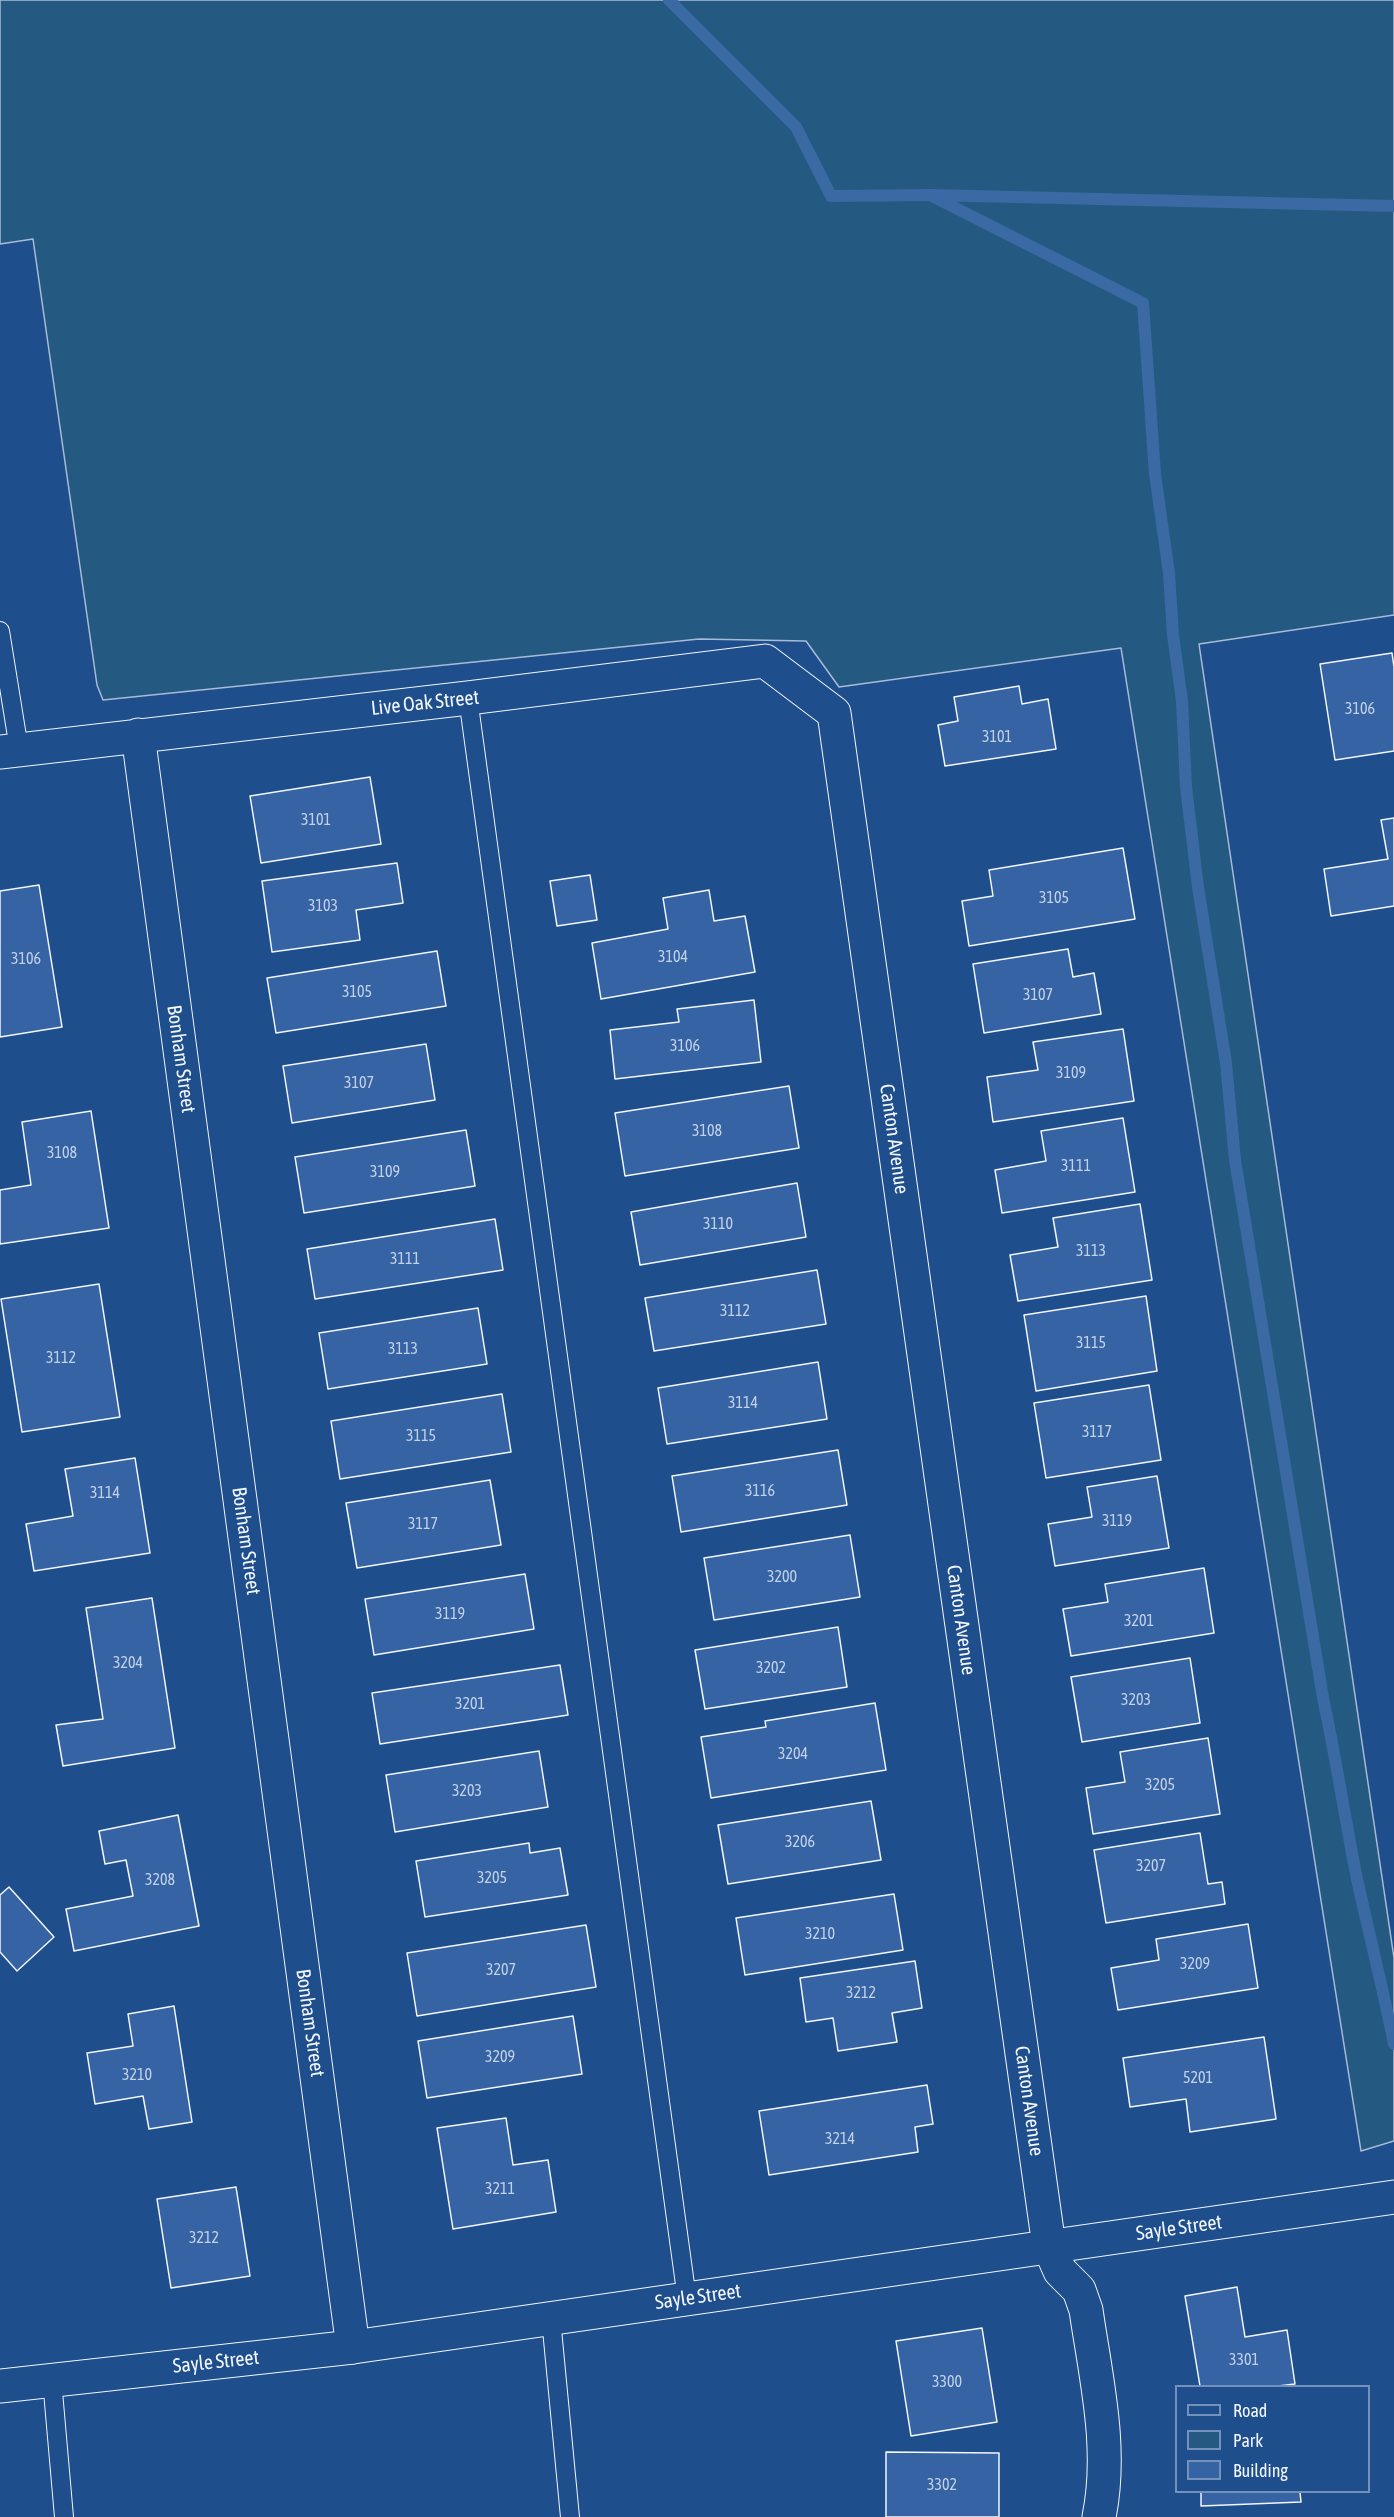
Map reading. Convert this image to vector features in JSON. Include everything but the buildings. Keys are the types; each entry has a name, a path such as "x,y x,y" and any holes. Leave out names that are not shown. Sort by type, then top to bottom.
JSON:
{"street":[{"name":"Live Oak Street","path":"10,750 468,698 765,661 834,713"},
{"name":"Canton Avenue","path":"834,713 1049,2246 1060,2271 1079,2290 1086,2310 1105,2442 1105,2487 1099,2517"},
{"name":"Bonham Street","path":"138,735 353,2347"},
{"name":"Sayle Street","path":"0,2386 353,2347 1394,2198"}],"lane":[{"path":"0,631 10,750"},
{"path":"468,698 687,2299"},
{"path":"550,2319 570,2517"},
{"path":"52,2380 64,2517"}],"green space":[{"path":"0,0 1394,0 1394,615 1199,644 1394,1958 1394,2141 1361,2151 1121,648 839,687 806,641 699,639 103,700 97,685 33,239 0,244"}],"waterway":[{"path":"669,0 796,127 831,196 930,195 1394,206"},
{"path":"930,195 1143,303 1155,474 1169,573 1173,635 1182,701 1186,787 1198,887 1226,1063 1235,1160 1323,1698 1357,1879 1394,2044"}]}
